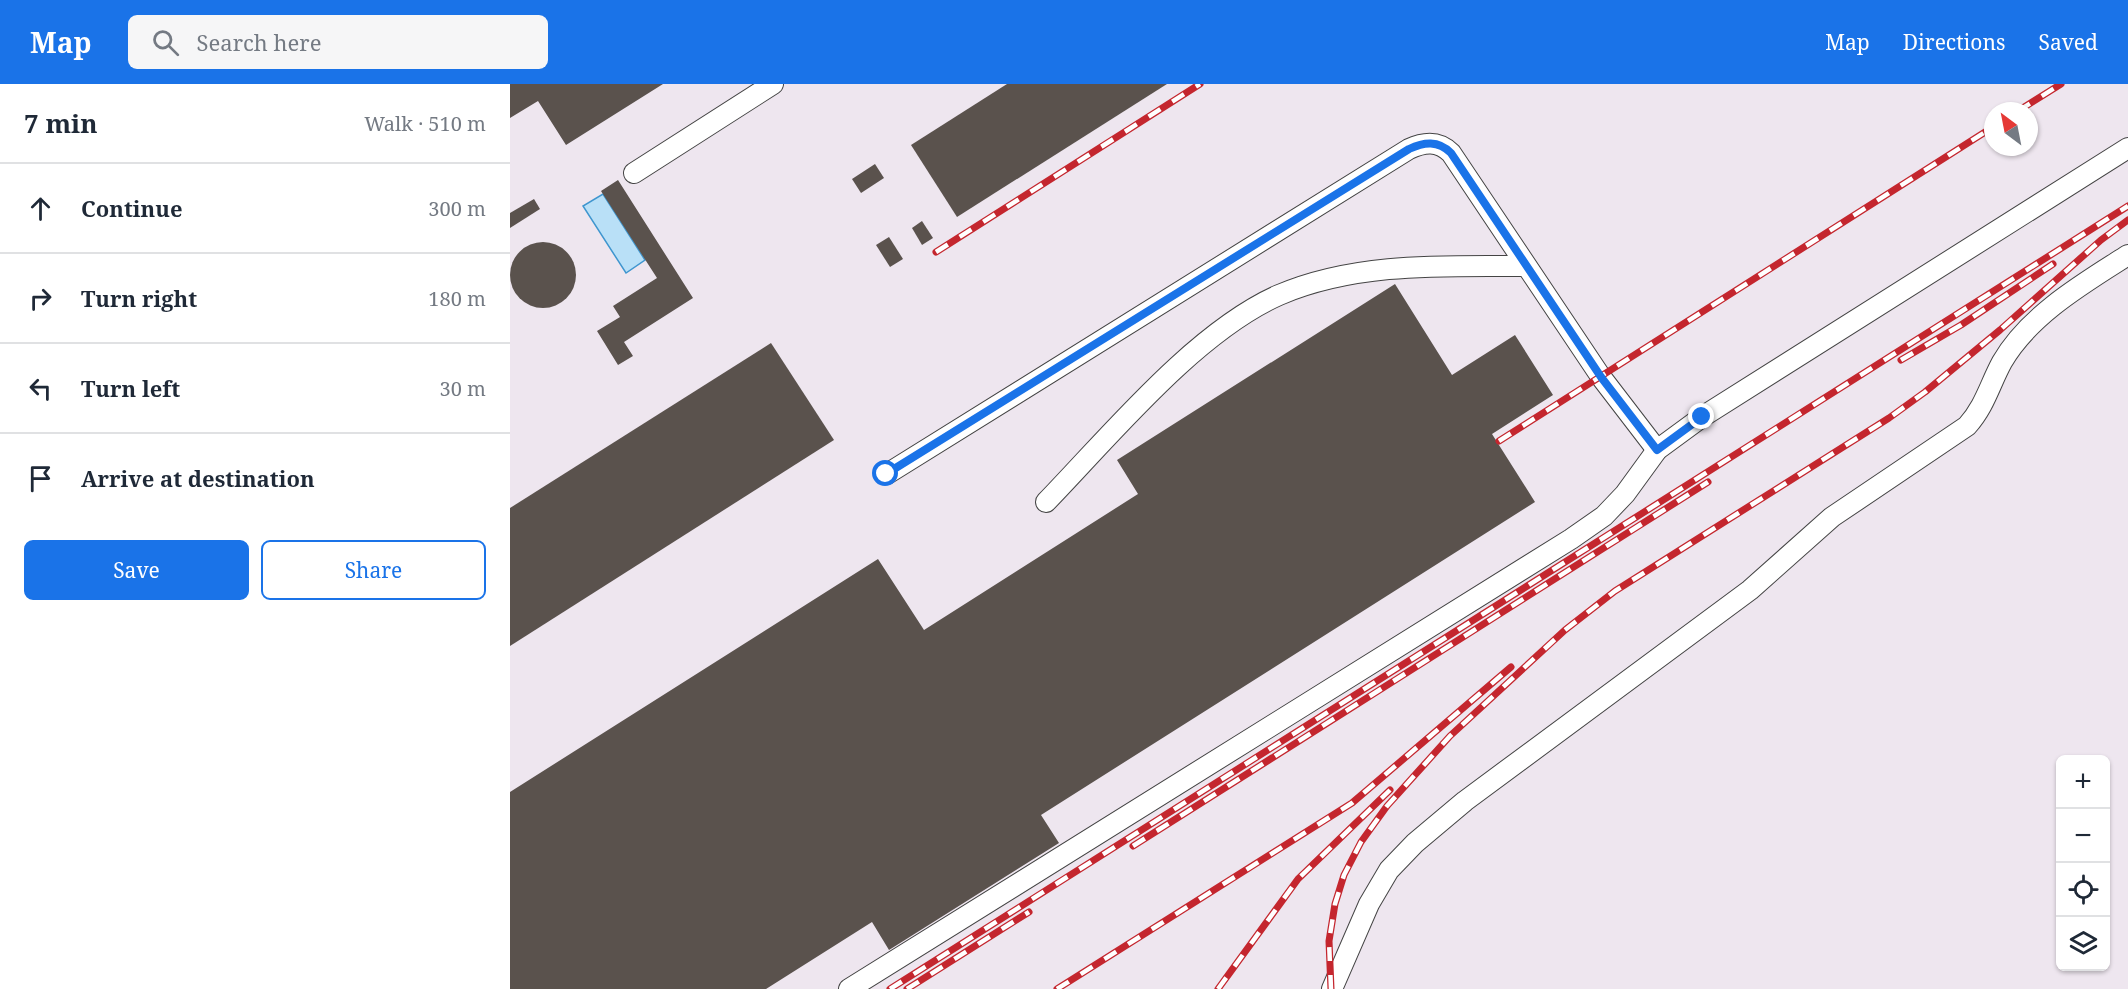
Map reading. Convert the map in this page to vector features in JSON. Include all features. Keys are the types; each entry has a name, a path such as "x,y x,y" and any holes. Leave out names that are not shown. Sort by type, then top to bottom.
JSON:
{"street":[{"path":"634,173 773,84"},
{"path":"886,474 1419,144 1437,144 1451,153 1601,377 1657,450"},
{"path":"849,989 1571,539 1604,516 1625,494 1657,450 1713,411 2128,148"},
{"path":"1332,989 1369,904 1389,870 1415,843 1465,801 1750,590 1832,517 1967,426 1980,410 2002,362 2015,344 2058,303 2128,255"},
{"path":"1046,502 1137,407 1202,345 1278,296 1304,286 1382,270 1429,266 1526,266"},
{"path":"1345,960 1348,989"}],"shaded area":[{"path":"510,84 2128,84 2128,989 510,989"}],"water":[{"path":"603,194 645,260 626,273 583,206"}],"building":[{"path":"510,84 663,84 566,145 538,101 510,118"},
{"path":"1007,84 1167,84 957,217 911,145"},
{"path":"875,164 884,178 861,193 852,179"},
{"path":"618,180 693,298 624,342 633,356 618,365 597,331 620,317 613,306 657,278 601,191"},
{"path":"534,199 540,209 510,228 510,213"},
{"path":"922,221 933,238 922,245 912,228"},
{"path":"889,237 903,259 890,267 876,245"},
{"path":"543,242 556,244 571,257 576,275 574,288 561,303 543,308 530,306 515,293 510,275 512,262 525,247"},
{"path":"1395,284 1452,375 1515,335 1553,395 1492,434 1535,502 1041,815 1059,843 889,950 872,922 766,989 510,989 510,792 878,559 924,630 1138,494 1117,460"},
{"path":"771,343 834,440 510,646 510,508"}],"railway":[{"path":"936,252 1200,84"},
{"path":"2032,102 2061,84"},
{"path":"1499,441 1984,133"},
{"path":"890,989 2128,206"},
{"path":"1331,989 1329,941 1335,904 1344,875 1361,842 1387,806 1450,736 1565,630 1615,591 1889,418 1925,392 2000,330 2101,240 2128,220"},
{"path":"1901,360 1961,325 2053,264"},
{"path":"1133,846 1708,482"},
{"path":"1057,989 1352,803 1511,667"},
{"path":"1218,989 1298,879 1390,790"},
{"path":"907,989 1029,912"}],"route":[{"path":"886,474 1409,149 1419,144 1429,143 1445,147 1451,153 1601,377 1657,450 1702,417"}]}
